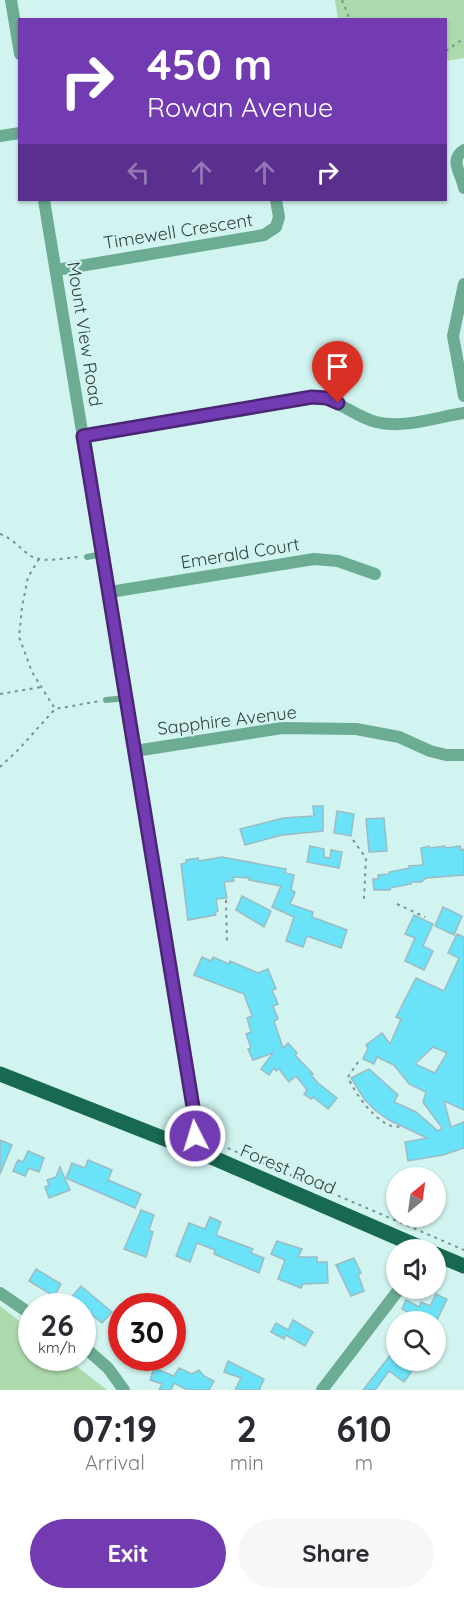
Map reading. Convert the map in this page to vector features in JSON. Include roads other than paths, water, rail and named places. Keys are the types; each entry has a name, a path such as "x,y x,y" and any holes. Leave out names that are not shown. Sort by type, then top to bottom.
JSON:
{"main road":[{"name":"Forest Road","path":"0,1074 191,1149 402,1239"},
{"path":"446,1259 464,1266"}],"street":[{"path":"10,0 18,43"},
{"path":"0,136 18,133"},
{"path":"464,150 455,160 464,188"},
{"name":"Mount View Road","path":"44,201 194,1113 195,1132 191,1149"},
{"name":"Timewell Crescent","path":"56,270 264,235 276,227 279,217 276,201"},
{"path":"464,284 453,336 464,396"},
{"path":"83,436 312,397 327,398 367,418 388,424 464,413"},
{"name":"Emerald Court","path":"110,592 314,559 338,561 375,574"},
{"name":"Sapphire Avenue","path":"135,751 282,728 356,729 399,737 430,751 446,755 464,756"},
{"path":"0,1293 18,1305"},
{"path":"322,1390 392,1299"},
{"path":"96,1358 108,1368 124,1390"}],"lane":[{"path":"87,557 102,554"},
{"path":"106,700 126,698"}]}
